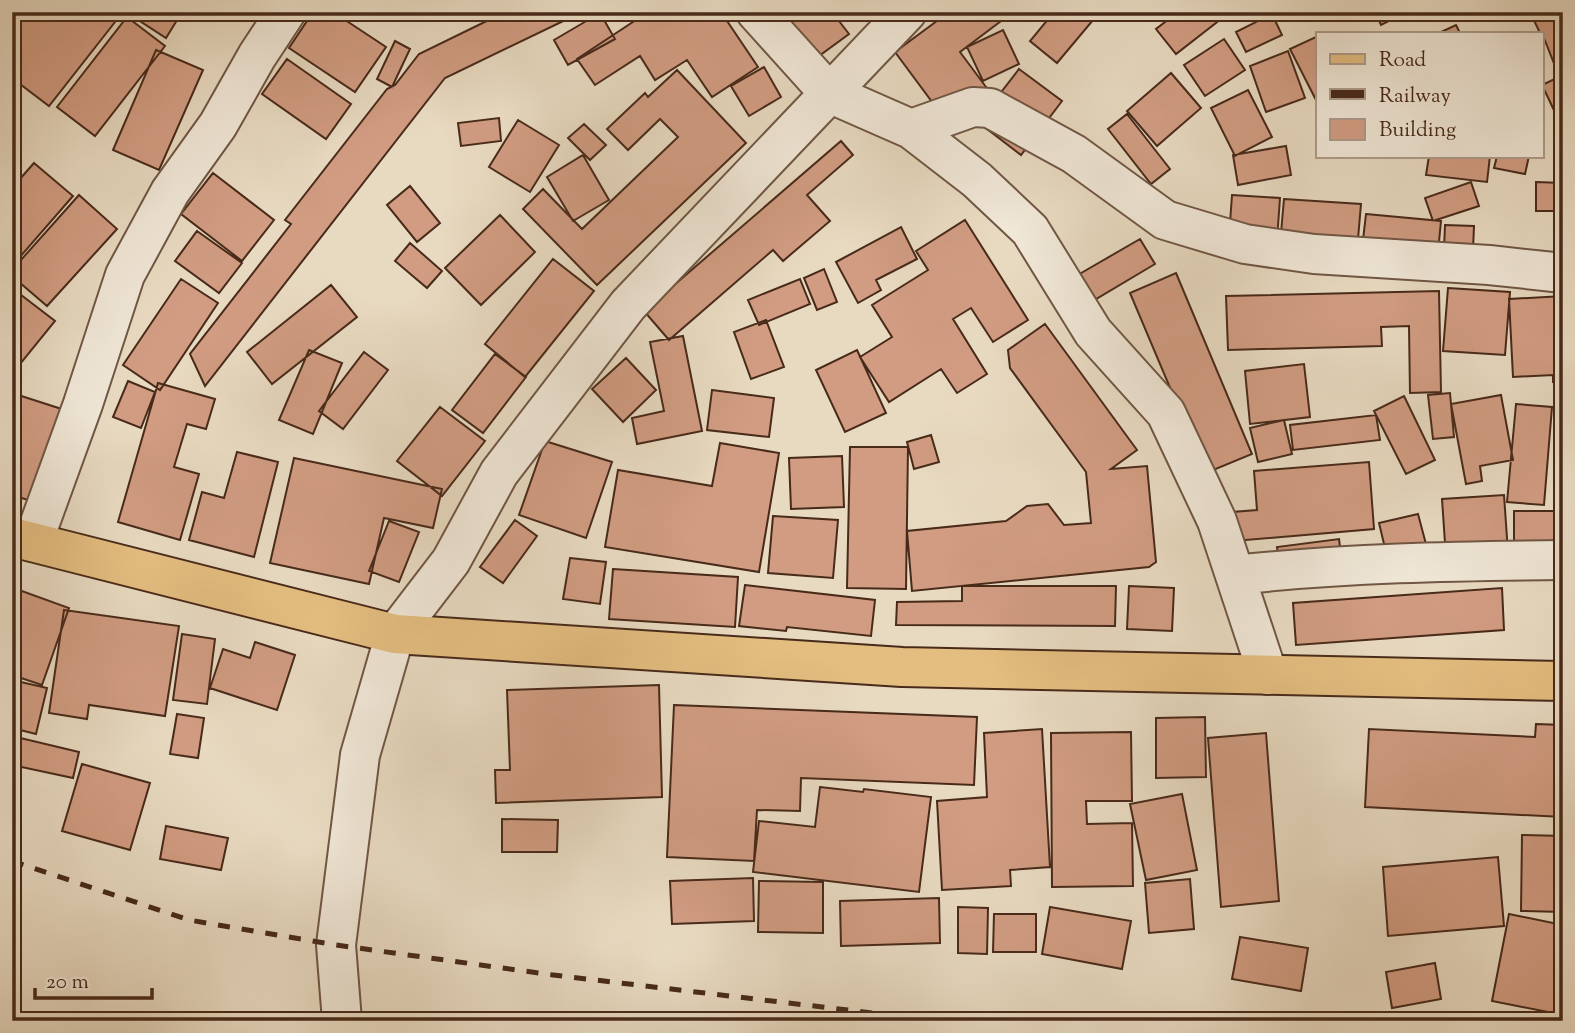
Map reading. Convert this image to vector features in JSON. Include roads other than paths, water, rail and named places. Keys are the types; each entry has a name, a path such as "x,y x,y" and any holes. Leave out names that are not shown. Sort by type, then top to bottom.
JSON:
{"main road":[{"path":"23,539 395,634 902,667 1563,681"}],"street":[{"path":"23,539 83,404 125,275 170,192 218,125 257,55 286,12"},
{"path":"756,12 829,93 911,129 977,180 1030,230 1093,332 1166,413 1217,521 1268,675"},
{"path":"342,1021 337,945 360,755 395,634 451,561 499,472 628,305 907,12"},
{"path":"911,129 973,107 990,108 1074,154 1165,220 1245,244 1314,254 1489,265 1563,273"},
{"path":"1235,575 1300,568 1441,561 1563,560"}],"railway":[{"path":"12,861 189,920 336,945 553,975 940,1021"}]}
